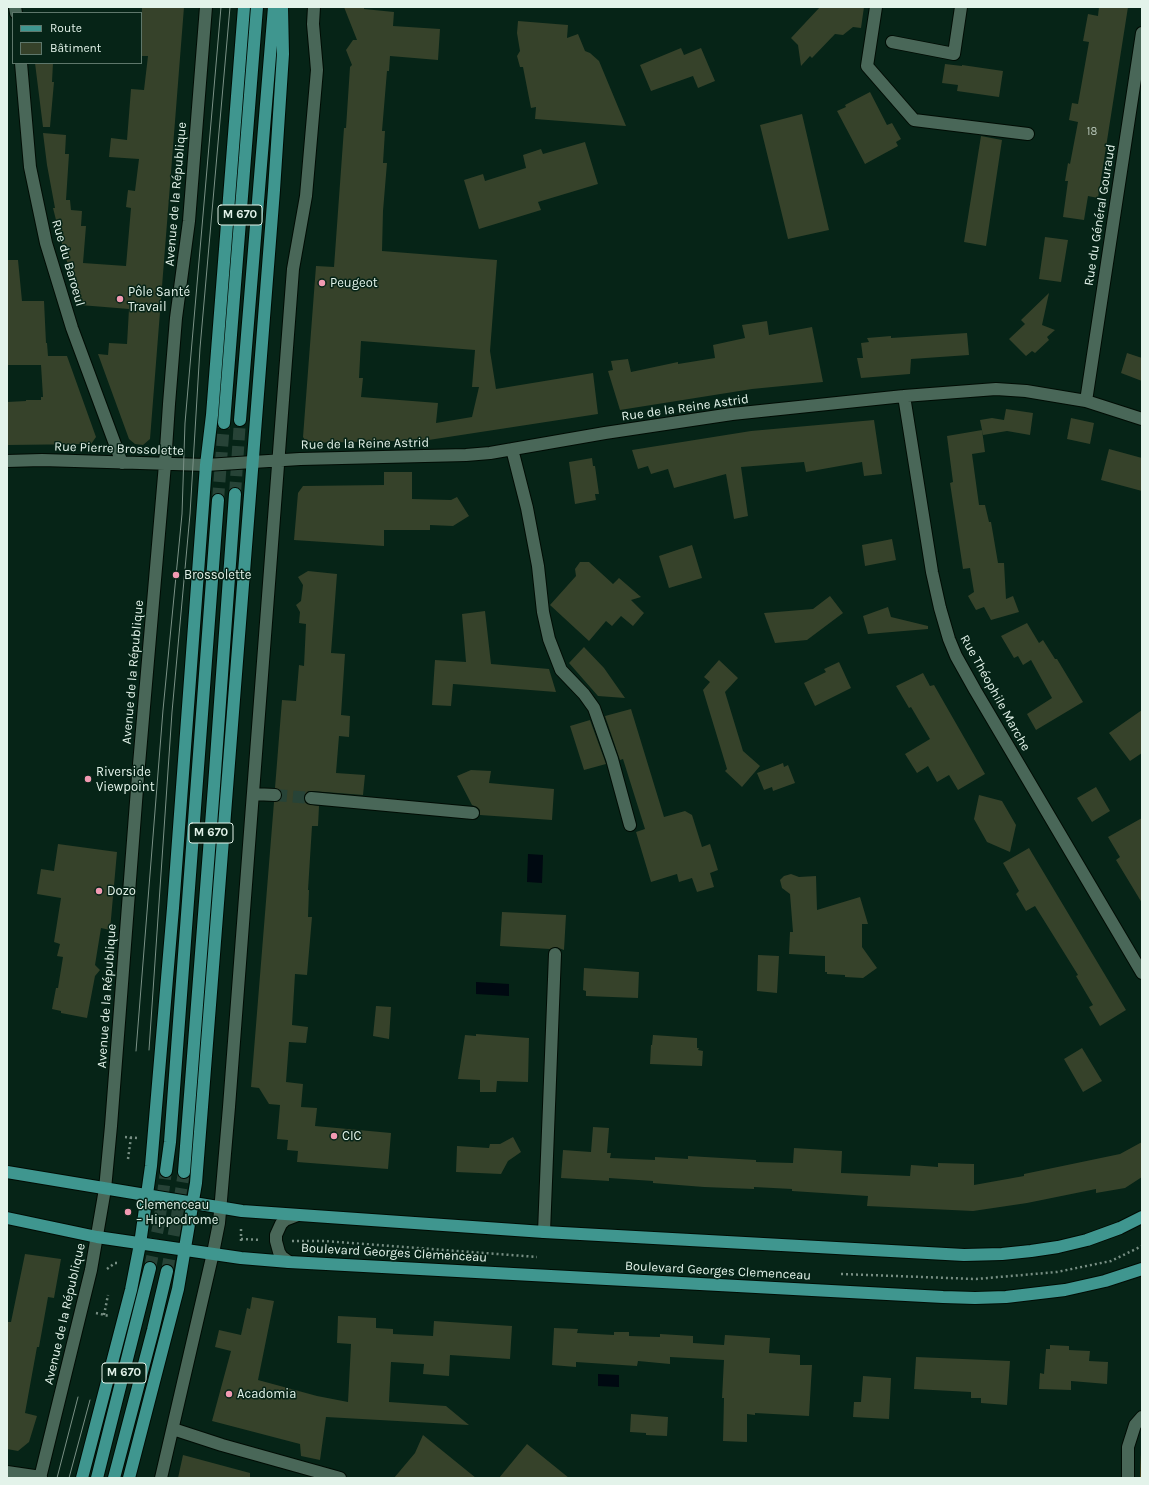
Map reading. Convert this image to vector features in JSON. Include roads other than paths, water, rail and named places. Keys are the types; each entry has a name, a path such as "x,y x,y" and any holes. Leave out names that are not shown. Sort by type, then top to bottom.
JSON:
{"main road":[{"path":"82,1478 118,1342 140,1244 151,1166 173,908 206,465 212,415 244,7"},
{"name":"M 670","path":"224,423 257,7"},
{"name":"M 670","path":"240,420 274,7"},
{"path":"129,1478 168,1331 193,1204 203,1105 283,54 282,7"},
{"name":"M 670","path":"184,1172 215,778 235,494"},
{"name":"M 670","path":"166,1171 170,1142 218,500"},
{"path":"7,1172 242,1211 544,1232 964,1255 1002,1254 1031,1251 1086,1240 1120,1228 1142,1217"},
{"path":"7,1218 97,1237 185,1250"},
{"name":"Boulevard Georges Clemenceau","path":"185,1250 241,1258 289,1262 975,1298 1006,1297 1065,1290 1105,1281 1142,1269"},
{"name":"M 670","path":"97,1478 150,1268"},
{"name":"M 670","path":"114,1478 153,1330 166,1271"}],"street":[{"name":"Avenue de la République","path":"40,1477 91,1270 105,1189 165,464 175,325 189,221 206,7"},
{"path":"161,1478 214,1254 220,1208 293,269 306,196 317,70 313,24 314,7"},
{"path":"876,7 867,66 914,120 1028,134"},
{"path":"892,42 954,54 961,7"},
{"name":"Rue du Général Gouraud","path":"1086,401 1142,33"},
{"name":"Rue du Baroeul","path":"21,64 30,167 46,243 72,328 122,463"},
{"name":"Rue de la Reine Astrid","path":"229,464 279,460 444,457 490,453 707,418 773,409 904,396 996,389 1026,391 1086,401 1142,419"},
{"name":"Rue Théophile Marche","path":"904,396 933,578 949,640 975,690 1142,973"},
{"path":"512,449 527,508 538,566 543,612 549,639 561,670 584,694 594,708 612,759 630,825"},
{"name":"Rue Pierre Brossolette","path":"7,460 206,465 229,464"},
{"path":"253,794 275,795"},
{"path":"310,798 473,812"},
{"path":"544,1232 555,954"},
{"name":"Boulevard Georges Clemenceau","path":"289,1262 282,1257 279,1252 276,1242 276,1235 281,1224 298,1215"},
{"path":"1128,1478 1128,1447 1135,1425 1142,1417"},
{"path":"173,1429 222,1445 340,1478"},
{"path":"7,1472 40,1477"}],"tunnel":[{"path":"235,494 240,420"},
{"path":"218,500 224,423"},
{"path":"275,795 311,798"},
{"path":"150,1268 159,1223 166,1171"},
{"path":"167,1271 184,1172"}],"tram line":[{"path":"136,1051 163,710 182,514 185,423 221,7"},
{"path":"149,1050 172,712 190,514 200,348 230,7"},
{"path":"57,1478 78,1397"},
{"path":"69,1478 90,1400"}],"place":[{"name":"Peugeot","path":"322,283"},
{"name":"Pôle Santé Travail","path":"120,299"},
{"name":"Brossolette","path":"176,575"},
{"name":"Riverside Viewpoint","path":"88,779"},
{"name":"Dozo","path":"99,891"},
{"name":"CIC","path":"334,1136"},
{"name":"Clemenceau – Hippodrome","path":"128,1212"},
{"name":"Acadomia","path":"229,1394"}]}
